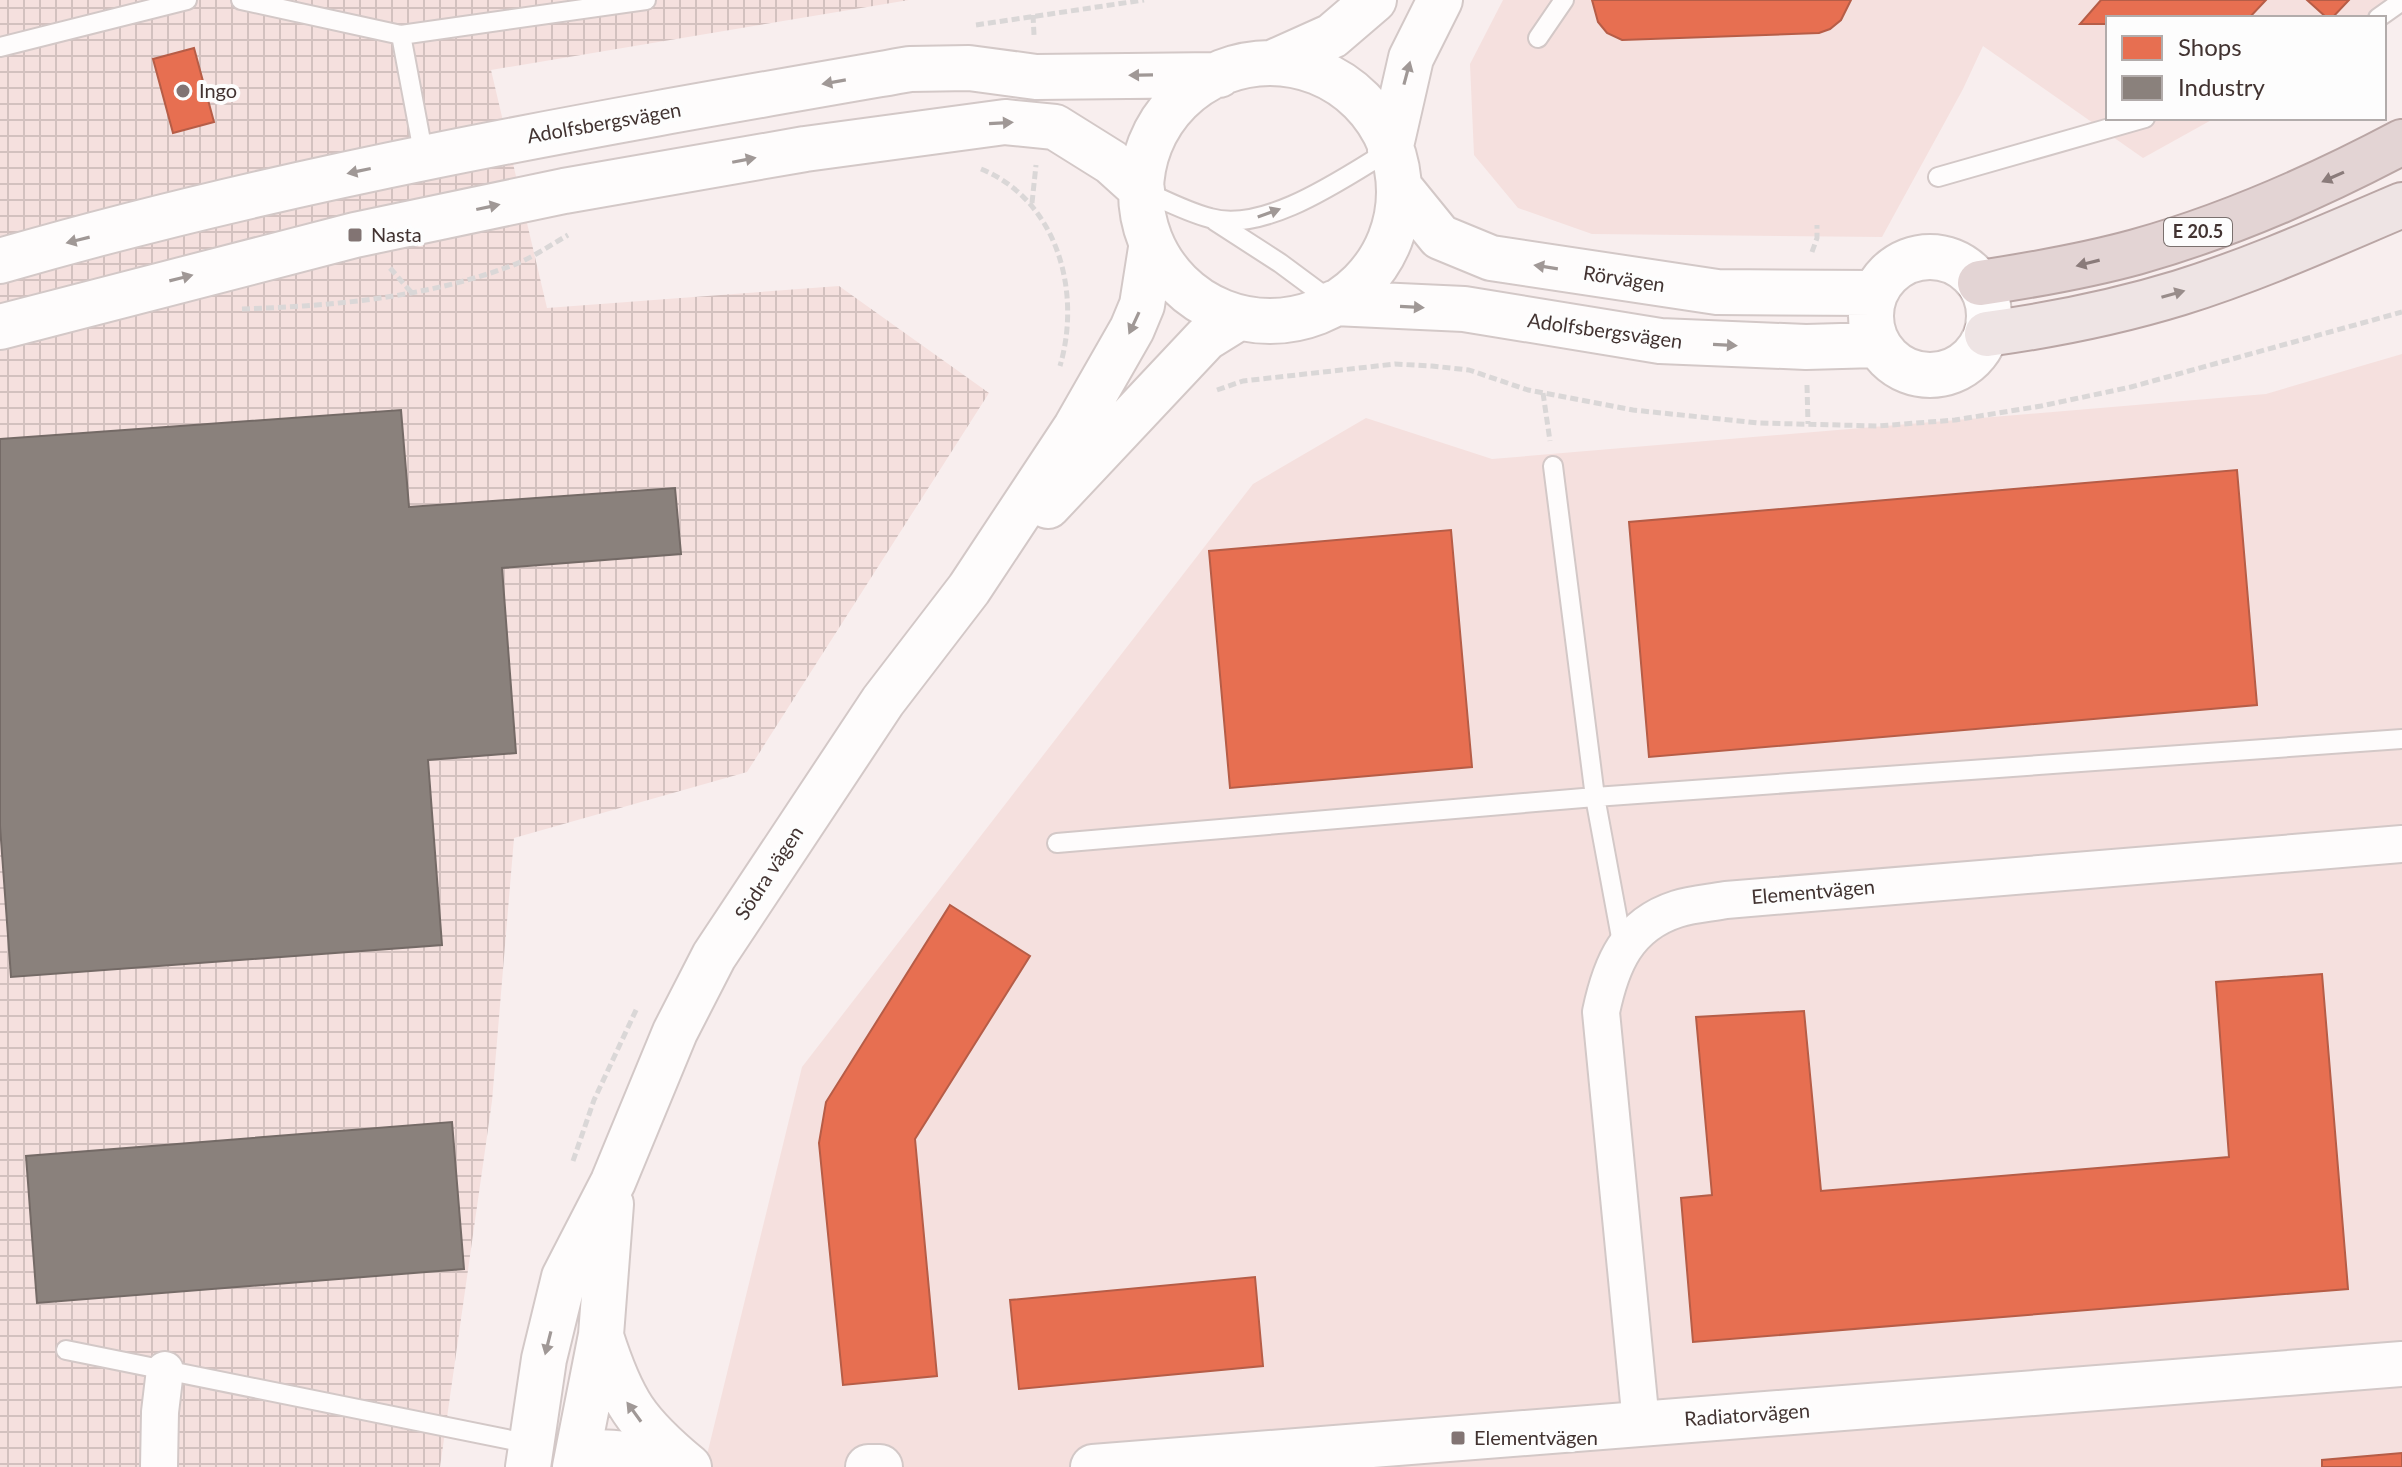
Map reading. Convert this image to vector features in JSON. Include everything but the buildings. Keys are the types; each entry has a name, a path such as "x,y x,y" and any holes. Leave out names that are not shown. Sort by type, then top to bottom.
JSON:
{"highway":[{"name":"E 20.5","path":"1980,283 2137,252 2210,229 2304,190 2402,142"}],"main road":[{"path":"1374,0 1332,36 1274,62 1251,64 1200,84 1178,99 1159,122 1144,169 1144,223 1151,248 1191,299 1235,320 1275,319 1334,303 1355,289 1382,258 1401,219 1396,169 1411,58 1440,0"},
{"name":"Rörvägen","path":"1274,62 1297,63 1320,69 1357,94 1373,112 1396,169 1440,237 1491,258 1717,292 1874,293"},
{"name":"Adolfsbergsvägen","path":"0,261 289,186 424,157 910,69 969,68 1036,77 1219,75"},
{"path":"0,327 255,259 564,191 805,149 1005,122 1055,127 1111,162 1142,190"},
{"path":"424,157 435,218"},
{"name":"E 20.5","path":"1987,334 2088,316 2178,293 2280,257 2402,205"},
{"name":"Södra vägen","path":"530,1455 544,1359 564,1277 613,1182 675,1032 714,956 883,701 969,589 1076,427 1132,329 1142,305 1151,248"},
{"path":"1925,256 1954,261 1980,283 1990,311 1987,334 1968,363 1934,377 1903,371 1877,345 1869,320 1874,293 1893,268 1907,260 1925,256"},
{"name":"Adolfsbergsvägen","path":"1334,303 1464,309 1660,341 1774,347 1877,345"},
{"name":"Södra vägen","path":"969,589 1206,338 1235,320"},
{"name":"Södra vägen","path":"580,1463 601,1335 613,1182"},
{"path":"601,1335 616,1383 632,1411 688,1467"},
{"name":"Radiatorvägen","path":"1093,1467 1229,1462 1641,1423 2402,1364"},
{"path":"530,1455 580,1463 600,1451 688,1467"},
{"path":"868,1467 880,1467"}],"street":[{"name":"Elementvägen","path":"1641,1423 1601,1012 1608,977 1623,948 1647,922 1678,908 1726,900 2402,844"},
{"path":"159,1467 165,1370"}],"lane":[{"path":"0,47 187,0"},
{"path":"241,0 401,35 646,0"},
{"path":"1538,38 1564,0"},
{"path":"2381,16 2402,1"},
{"path":"401,35 424,157"},
{"path":"1938,177 2138,120"},
{"path":"1213,219 1248,220 1396,169"},
{"path":"1142,190 1213,219 1334,303"},
{"path":"1553,466 1595,797 1623,948"},
{"path":"1057,843 1595,797 2402,739"},
{"path":"66,1350 530,1455"}],"path":[{"path":"973,166 1005,180 1018,190 1046,225 1066,279 1069,317 1065,349"},
{"path":"227,310 347,304 477,277 512,266 581,228"},
{"path":"387,265 411,292"},
{"path":"1543,393 1553,466"}],"shaded area":[{"path":"0,0 909,0 491,70 547,308 839,286 989,393 747,772 514,838 492,1101 440,1467 0,1467"},
{"path":"1503,0 2402,0 2402,12 2386,21 2386,16 2106,16 2106,120 2211,120 2143,158 1983,46 1963,89 1882,237 1592,234 1518,208 1474,155 1470,64"},
{"path":"2402,354 2402,1467 704,1467 802,1067 1253,484 1366,418 1492,459 2266,394"}],"place":[{"name":"Ingo","path":"183,91"},
{"name":"Nasta","path":"355,235"},
{"name":"Elementvägen","path":"1458,1438"}]}
